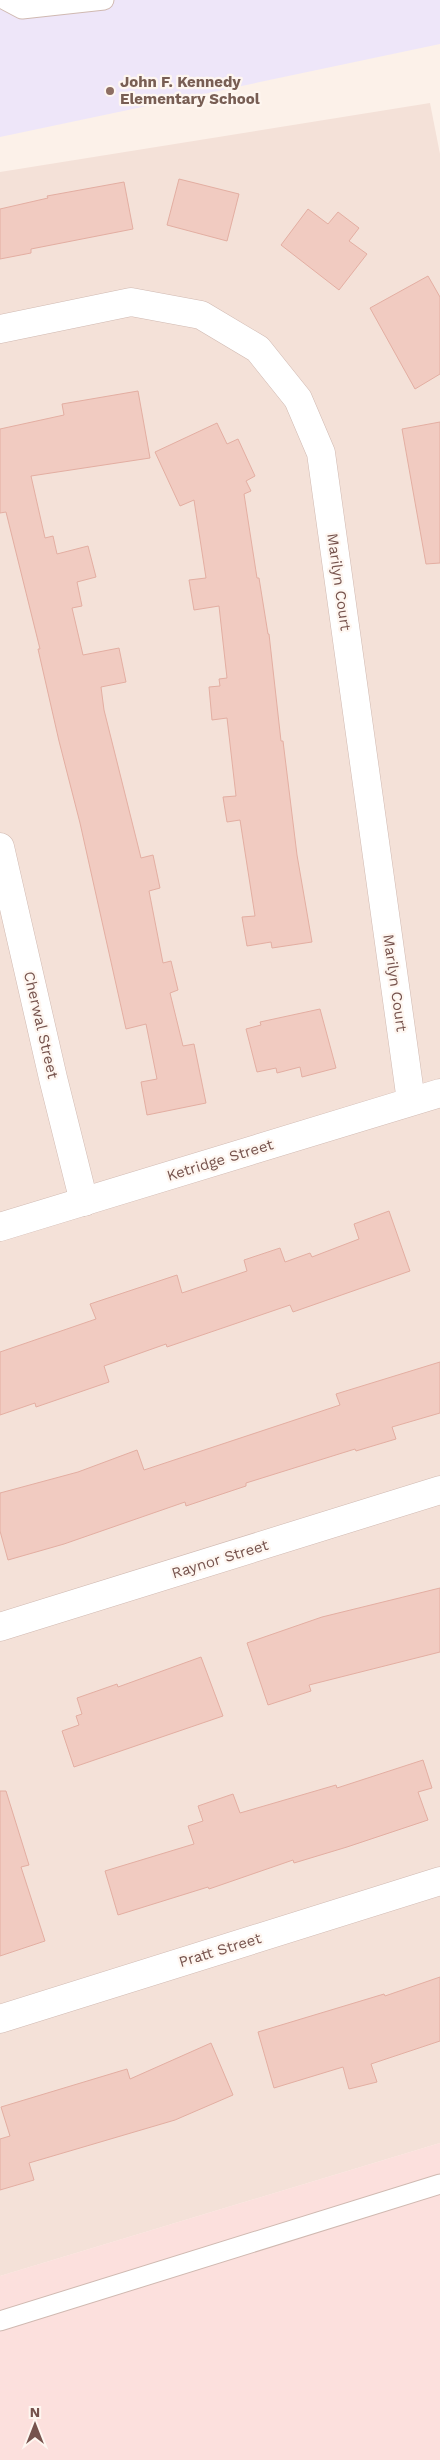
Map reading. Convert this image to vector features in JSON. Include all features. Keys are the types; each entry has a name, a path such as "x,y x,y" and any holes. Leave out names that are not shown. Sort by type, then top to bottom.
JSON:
{"street":[{"name":"Marilyn Court","path":"0,329 131,302 201,316 258,349 298,399 321,453 411,1101"},
{"name":"Cherwal Street","path":"0,847 53,1078 84,1202"},
{"name":"Ketridge Street","path":"0,1227 440,1092"},
{"name":"Raynor Street","path":"0,1627 440,1490"},
{"name":"Pratt Street","path":"0,2018 440,1881"}],"lane":[{"path":"5,0 22,9 104,0"},
{"path":"0,2322 440,2184"}],"shaded area":[{"name":"John F. Kennedy Elementary School","path":"0,0 440,0 440,44 0,137"},
{"path":"430,103 440,154 440,2143 0,2276 0,172"},
{"path":"440,2143 440,2460 0,2460 0,2276"}],"building":[{"path":"179,179 239,194 227,241 167,225"},
{"path":"124,182 133,229 31,249 31,253 0,259 0,209 48,198 47,196"},
{"path":"308,209 328,224 338,212 359,228 349,241 367,254 339,290 281,245"},
{"path":"428,276 440,297 440,374 415,389 370,308"},
{"path":"138,391 150,458 31,476 45,538 53,536 57,554 88,546 96,577 77,582 82,606 72,608 83,655 119,648 126,682 101,687 104,710 141,858 153,855 160,888 149,891 163,963 171,961 178,990 170,993 183,1046 194,1044 206,1103 147,1115 141,1082 157,1079 146,1024 126,1029 80,823 38,649 40,649 6,512 0,513 0,429 64,415 62,404"},
{"path":"440,422 440,563 426,564 402,429"},
{"path":"217,423 227,444 238,439 255,476 246,481 251,491 244,494 257,578 259,578 269,634 281,741 283,741 297,855 312,942 272,948 271,942 247,946 242,917 255,916 240,820 227,822 223,797 236,796 227,718 212,720 209,687 220,686 219,679 227,678 219,606 194,610 189,580 206,578 194,500 180,506 155,452"},
{"path":"320,1009 336,1068 302,1077 300,1067 277,1073 276,1068 257,1072 246,1029 261,1025 260,1022"},
{"path":"389,1211 410,1271 293,1312 290,1305 167,1347 166,1344 104,1366 109,1382 36,1407 35,1403 0,1415 0,1352 96,1319 90,1304 177,1275 182,1293 247,1271 244,1260 280,1248 285,1262 310,1253 312,1257 359,1239 354,1224"},
{"path":"440,1362 440,1413 392,1427 396,1439 356,1451 355,1449 246,1483 246,1486 186,1506 185,1502 64,1544 8,1560 0,1531 0,1493 78,1472 137,1450 144,1470 340,1405 336,1394"},
{"path":"440,1588 440,1652 309,1685 311,1691 268,1705 247,1643 322,1617"},
{"path":"201,1657 223,1716 74,1767 62,1731 79,1725 76,1716 82,1714 77,1698 117,1684 118,1687"},
{"path":"423,1760 432,1788 418,1792 428,1820 347,1847 294,1863 293,1860 209,1889 208,1887 118,1915 105,1871 194,1844 188,1826 203,1821 198,1806 233,1794 240,1813 336,1785 337,1788"},
{"path":"0,1791 6,1791 29,1865 21,1867 45,1941 0,1956"},
{"path":"440,1977 440,2041 371,2064 377,2082 349,2089 343,2067 274,2088 258,2032 384,1994 385,1996"},
{"path":"211,2043 233,2095 175,2120 29,2163 34,2180 0,2190 0,2139 10,2136 1,2107 127,2069 130,2079"}],"place":[{"name":"John F. Kennedy Elementary School","path":"110,91"}]}
